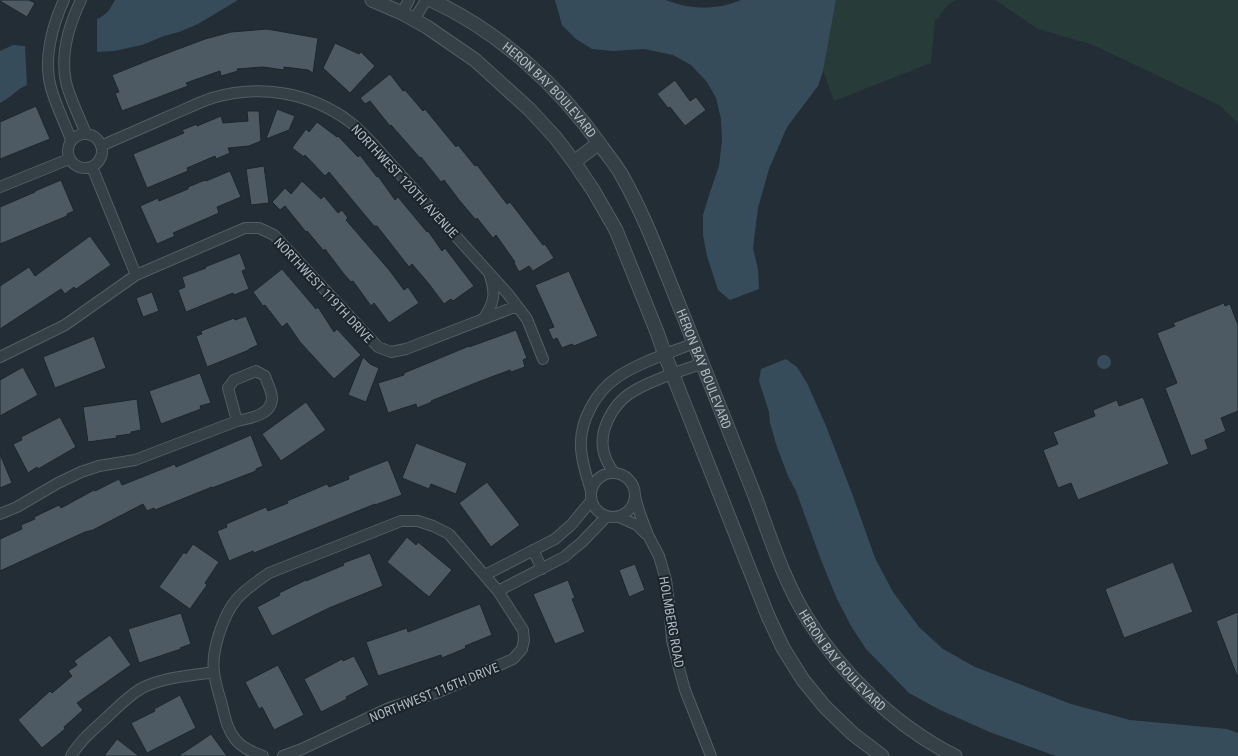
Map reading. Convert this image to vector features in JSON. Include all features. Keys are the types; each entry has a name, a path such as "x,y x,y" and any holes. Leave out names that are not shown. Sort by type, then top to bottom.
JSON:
{"street":[{"path":"64,0 54,26 48,68 51,88 71,140"},
{"path":"81,0 68,31 64,68 66,82 86,134"},
{"name":"HERON BAY BOULEVARD","path":"372,0 402,13 427,27 475,60 529,109 555,137 593,190 616,230 768,616 783,648 803,680 825,707 853,734 882,756"},
{"path":"402,13 409,0"},
{"path":"414,20 426,0"},
{"name":"HERON BAY BOULEVARD","path":"431,0 474,23 505,44 555,90 583,120 620,173 642,214 703,363 787,578 806,616 825,645 846,672 871,697 910,729 955,756"},
{"name":"NORTHWEST 120TH AVENUE","path":"101,146 211,98 234,93 262,90 288,94 312,101 334,111 357,128 372,143 517,306 526,319 543,359"},
{"path":"86,134 97,140 101,146 102,152 97,163 86,169 79,168 73,164 67,153 71,140 80,135 86,134"},
{"path":"574,162 599,143"},
{"path":"0,187 69,159"},
{"path":"92,167 136,274"},
{"name":"NORTHWEST 119TH DRIVE","path":"0,357 65,325 136,274 244,228 259,228 274,235 378,347 391,352 406,349 517,306"},
{"path":"484,318 494,298 494,287 490,274"},
{"path":"485,575 555,539 571,525 591,496 597,480 602,476 614,473 621,474 632,483 636,497 631,510 619,517 612,518 606,517 594,508 591,496 584,465 581,448 586,417 605,388 618,376 694,343"},
{"path":"614,473 608,464 603,448 603,433 608,420 617,406 628,395 646,385 703,363"},
{"path":"0,514 17,507 58,483 81,472 99,466 135,460 237,421 264,413 271,404 272,396 265,376 256,371 234,380 228,388 237,421"},
{"name":"HOLMBERG ROAD","path":"636,497 640,514 648,535 659,556 666,580 672,640 685,690 711,756"},
{"path":"498,591 564,557 582,542 606,517"},
{"name":"HOLMBERG ROAD","path":"619,517 637,525 648,535"},
{"name":"NORTHWEST 116TH DRIVE","path":"214,672 216,644 226,617 236,600 251,586 269,573 401,521 418,521 449,534 498,591 523,630 524,640 522,649 513,659 439,692 389,708 302,749 283,756"},
{"path":"533,550 542,569"},
{"path":"70,756 85,737 142,688 160,681 214,672 228,727 236,740 249,751 263,756"}],"green space":[{"path":"836,0 956,0 948,5 935,21 931,63 834,101 823,71"},
{"path":"995,0 1238,0 1238,124 1219,105 1093,45 1038,29"}],"water":[{"path":"115,0 238,0 198,24 179,32 142,45 114,51 97,52 97,19 106,14"},
{"path":"555,0 666,0 685,6 704,8 723,6 741,0 836,0 823,71 818,86 787,127 769,169 758,208 753,248 758,269 759,289 730,300 718,290 707,256 703,235 703,215 719,166 722,141 721,119 716,98 707,82 691,65 673,55 644,49 613,51 592,49 576,39 562,25"},
{"path":"13,45 25,46 27,85 0,103 0,51"},
{"path":"1101,355 1107,355 1111,359 1111,365 1107,369 1101,369 1097,365 1097,359"},
{"path":"786,359 797,367 807,383 826,426 875,558 893,592 919,627 943,649 975,667 1071,704 1130,720 1227,729 1238,733 1238,756 1056,756 992,733 940,710 909,693 866,649 851,626 837,599 796,491 788,476 777,447 770,423 769,412 759,381 761,369"}],"building":[{"path":"0,0 29,0 35,3 27,17"},
{"path":"267,29 318,38 313,73 308,70 284,67 284,70 263,67 237,69 238,71 221,76 220,71 186,83 188,86 122,111 115,93 119,92 112,75 205,39 231,32"},
{"path":"335,43 359,54 361,52 375,66 350,93 323,68"},
{"path":"390,74 403,91 405,90 423,111 425,109 456,147 458,145 475,166 477,165 507,204 510,202 543,245 545,244 554,258 533,271 529,266 519,272 514,263 515,262 496,235 493,238 477,218 476,220 444,180 441,182 421,157 420,158 391,125 390,126 370,101 365,104 360,98"},
{"path":"675,80 690,101 696,97 706,110 685,126 670,107 668,108 657,94"},
{"path":"36,106 50,139 0,159 0,122"},
{"path":"277,109 295,116 289,130 266,139"},
{"path":"247,111 259,111 261,141 249,146 228,148 230,153 216,159 215,156 187,168 188,171 147,188 133,154 184,133 182,130 197,124 197,126 221,116 223,123 248,121"},
{"path":"317,122 337,137 338,136 358,157 360,155 377,177 378,176 395,200 398,197 427,232 428,231 442,251 445,248 474,286 453,301 451,299 444,304 412,264 409,267 377,226 374,226 329,172 325,176 305,155 304,157 292,148 306,129 309,132"},
{"path":"264,166 269,203 251,205 246,169"},
{"path":"230,171 241,197 217,207 219,213 173,233 175,236 157,244 140,206 158,198 159,201 188,189 188,187"},
{"path":"61,180 74,211 67,214 67,216 0,244 0,207"},
{"path":"302,181 321,199 324,196 338,213 342,210 348,218 346,220 390,271 404,290 408,287 419,303 389,323 374,303 371,306 353,281 351,282 325,249 324,251 307,231 306,232 285,206 280,210 272,202 285,188 291,194"},
{"path":"90,236 111,265 76,289 74,287 65,294 61,289 0,329 0,286 29,267 35,276"},
{"path":"240,253 246,269 242,271 249,289 234,295 233,293 186,312 178,290 185,287 182,277"},
{"path":"282,269 316,309 318,307 334,332 337,329 361,355 334,379 300,342 287,323 282,327 265,305 263,306 253,292"},
{"path":"569,271 598,336 574,346 572,344 562,348 557,338 553,340 548,329 554,327 535,285"},
{"path":"152,292 159,311 143,317 136,298"},
{"path":"1224,303 1225,306 1230,304 1238,325 1238,411 1221,418 1226,431 1205,440 1208,449 1191,456 1165,388 1177,383 1157,333 1175,326 1173,323"},
{"path":"246,316 258,345 207,367 196,336 202,334 201,331 234,318 235,320"},
{"path":"516,330 527,358 523,360 525,367 511,372 510,370 478,382 417,408 416,404 388,413 378,383 404,375 404,373 469,346"},
{"path":"94,336 106,368 55,388 43,357"},
{"path":"363,357 370,364 379,368 366,402 348,395"},
{"path":"23,367 38,395 0,416 0,380"},
{"path":"200,373 211,403 200,406 201,409 161,424 149,391"},
{"path":"1143,397 1169,464 1078,500 1071,483 1058,488 1043,450 1058,444 1053,432 1095,416 1093,410 1117,400 1119,406"},
{"path":"137,399 141,430 131,432 131,434 116,436 117,438 88,442 83,407"},
{"path":"306,402 326,430 281,461 262,434"},
{"path":"60,417 76,447 38,469 37,467 28,473 13,444 22,440 21,437"},
{"path":"251,435 263,466 256,469 256,471 155,510 154,508 147,511 143,504 93,530 85,532 0,571 0,539 22,529 21,525 35,519 34,517 59,505 61,508 94,490 95,491 119,479 122,485 175,464 176,467"},
{"path":"416,443 467,463 456,494 431,484 429,489 402,478"},
{"path":"0,454 12,483 0,488"},
{"path":"388,460 402,495 375,504 254,553 253,551 229,561 217,531 227,527 226,524 266,507 268,511 327,484 329,487 349,479 348,476"},
{"path":"487,482 520,525 491,547 459,503"},
{"path":"407,537 416,545 418,542 452,570 429,597 387,562"},
{"path":"193,544 219,562 205,583 207,585 190,609 159,587 184,552 186,554"},
{"path":"370,553 383,586 329,608 272,636 257,607 280,595 279,593 306,580 344,565 343,563"},
{"path":"1173,562 1193,612 1124,638 1105,589"},
{"path":"635,564 645,590 629,597 619,570"},
{"path":"568,580 575,598 572,599 585,632 555,644 533,594"},
{"path":"480,604 492,635 465,646 466,648 442,658 441,655 378,676 366,642 407,628 408,632"},
{"path":"1238,612 1238,676 1237,676 1216,621"},
{"path":"181,613 191,644 180,648 181,649 139,663 128,629"},
{"path":"110,635 131,665 77,703 83,710 64,727 65,729 42,748 18,720 50,691 52,693 72,676 68,671 77,665 74,661"},
{"path":"354,656 369,685 346,697 347,699 321,712 304,679 342,659 343,661"},
{"path":"278,665 304,715 274,730 262,707 259,709 245,682"},
{"path":"180,695 196,728 147,753 131,723 155,711 154,709"},
{"path":"211,734 227,756 178,756 198,743"},
{"path":"117,739 139,756 104,756"}]}
